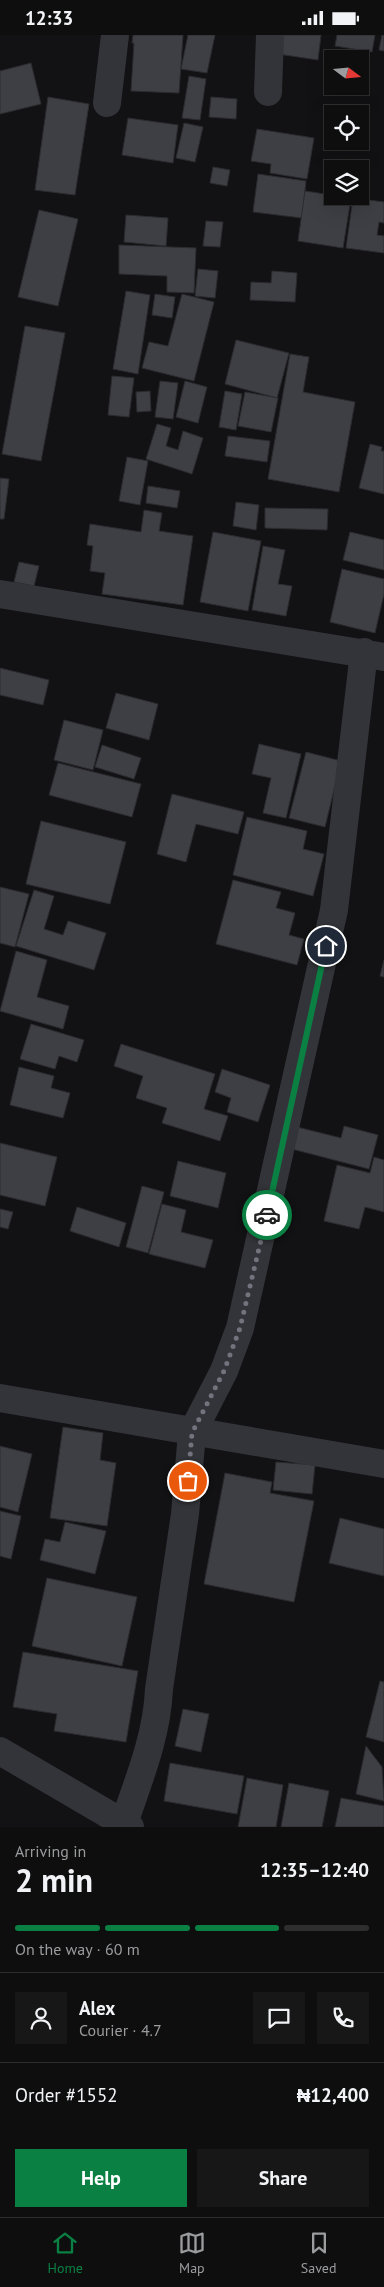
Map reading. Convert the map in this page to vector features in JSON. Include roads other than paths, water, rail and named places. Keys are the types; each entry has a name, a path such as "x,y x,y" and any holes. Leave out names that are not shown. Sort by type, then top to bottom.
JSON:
{"street":[{"path":"107,103 115,35"},
{"path":"268,92 270,35"},
{"path":"0,593 374,654 334,910 240,1328 224,1371 192,1433 185,1514 158,1713 127,1825 0,1751"},
{"path":"0,1399 384,1464"}]}
